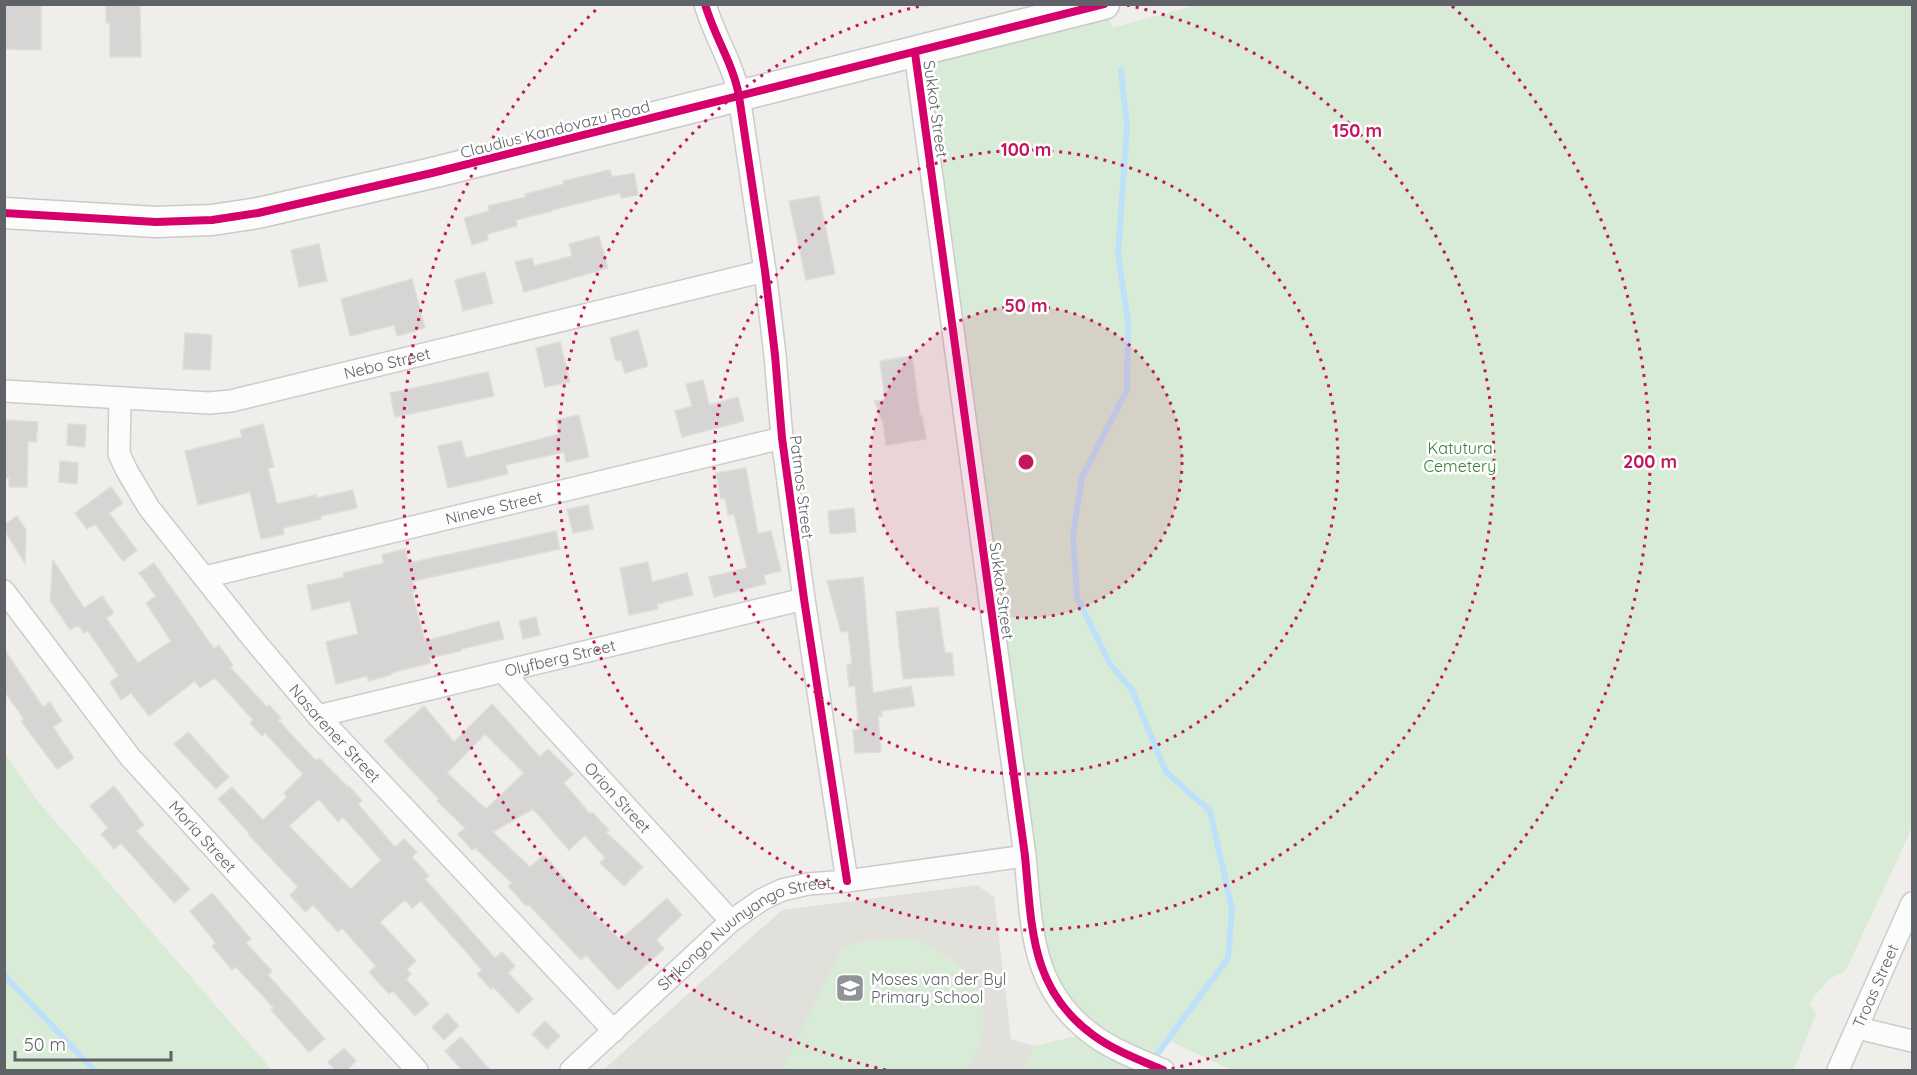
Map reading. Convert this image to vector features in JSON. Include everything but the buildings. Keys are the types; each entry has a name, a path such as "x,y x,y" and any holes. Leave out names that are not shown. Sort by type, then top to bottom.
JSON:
{"street":[{"name":"Patmos Street","path":"705,4 711,25 733,71 739,96 765,271 782,438 804,599 847,881"},
{"name":"Claudius Kandovazu Road","path":"4,213 156,222 212,220 258,213 432,173 1104,4"},
{"name":"Sukkot Street","path":"915,53 1038,958 1047,983 1064,1010 1094,1036 1163,1071"},
{"name":"Nebo Street","path":"4,391 209,403 231,401 765,271"},
{"name":"Nasarener Street","path":"120,398 119,454 149,508 253,639 318,716 614,1031"},
{"name":"Nineve Street","path":"205,576 782,438"},
{"name":"Moria Street","path":"4,591 130,757 417,1071"},
{"name":"Olyfberg Street","path":"318,716 804,599"},
{"name":"Orion Street","path":"503,672 731,921"},
{"name":"Shikongo Nuunyango Street","path":"571,1071 731,921 763,899 782,890 808,885 1024,856"},
{"name":"Troas Street","path":"1838,1071 1912,903"},
{"path":"1858,1028 1912,1041"}],"shaded area":[{"name":"Moses van der Byl Primary School","path":"977,885 994,897 1011,1039 1034,1046 1025,1070 603,1070 782,910"}],"green space":[{"name":"Katutura Cemetery","path":"1201,4 1912,5 1912,828 1846,970 1828,980 1809,1003 1816,1013 1794,1070 1232,1070 1168,1040 1153,1060 1167,1070 1025,1070 1034,1046 1089,1033 1047,983 915,53 1106,5 1112,28"},
{"path":"5,754 40,804 272,1070 5,1070"},
{"path":"909,938 942,953 956,963 977,989 982,1004 983,1022 979,1045 966,1070 782,1070 840,951 858,942"}],"waterway":[{"path":"1121,70 1127,127 1118,254 1128,321 1127,390 1082,477 1073,535 1077,597 1110,664 1132,690 1166,772 1210,811 1232,909 1228,958 1153,1060"},
{"path":"4,975 94,1070"}],"cycle path":[{"path":"705,4 739,96 765,271 782,438 804,599 847,881"},
{"path":"4,213 156,222 212,220 258,213 432,173 1104,4"},
{"path":"915,53 1025,856 1033,932 1038,955 1057,998 1072,1017 1109,1045 1163,1070"}],"place":[{"name":"Moses van der Byl Primary School","path":"850,988"}]}
